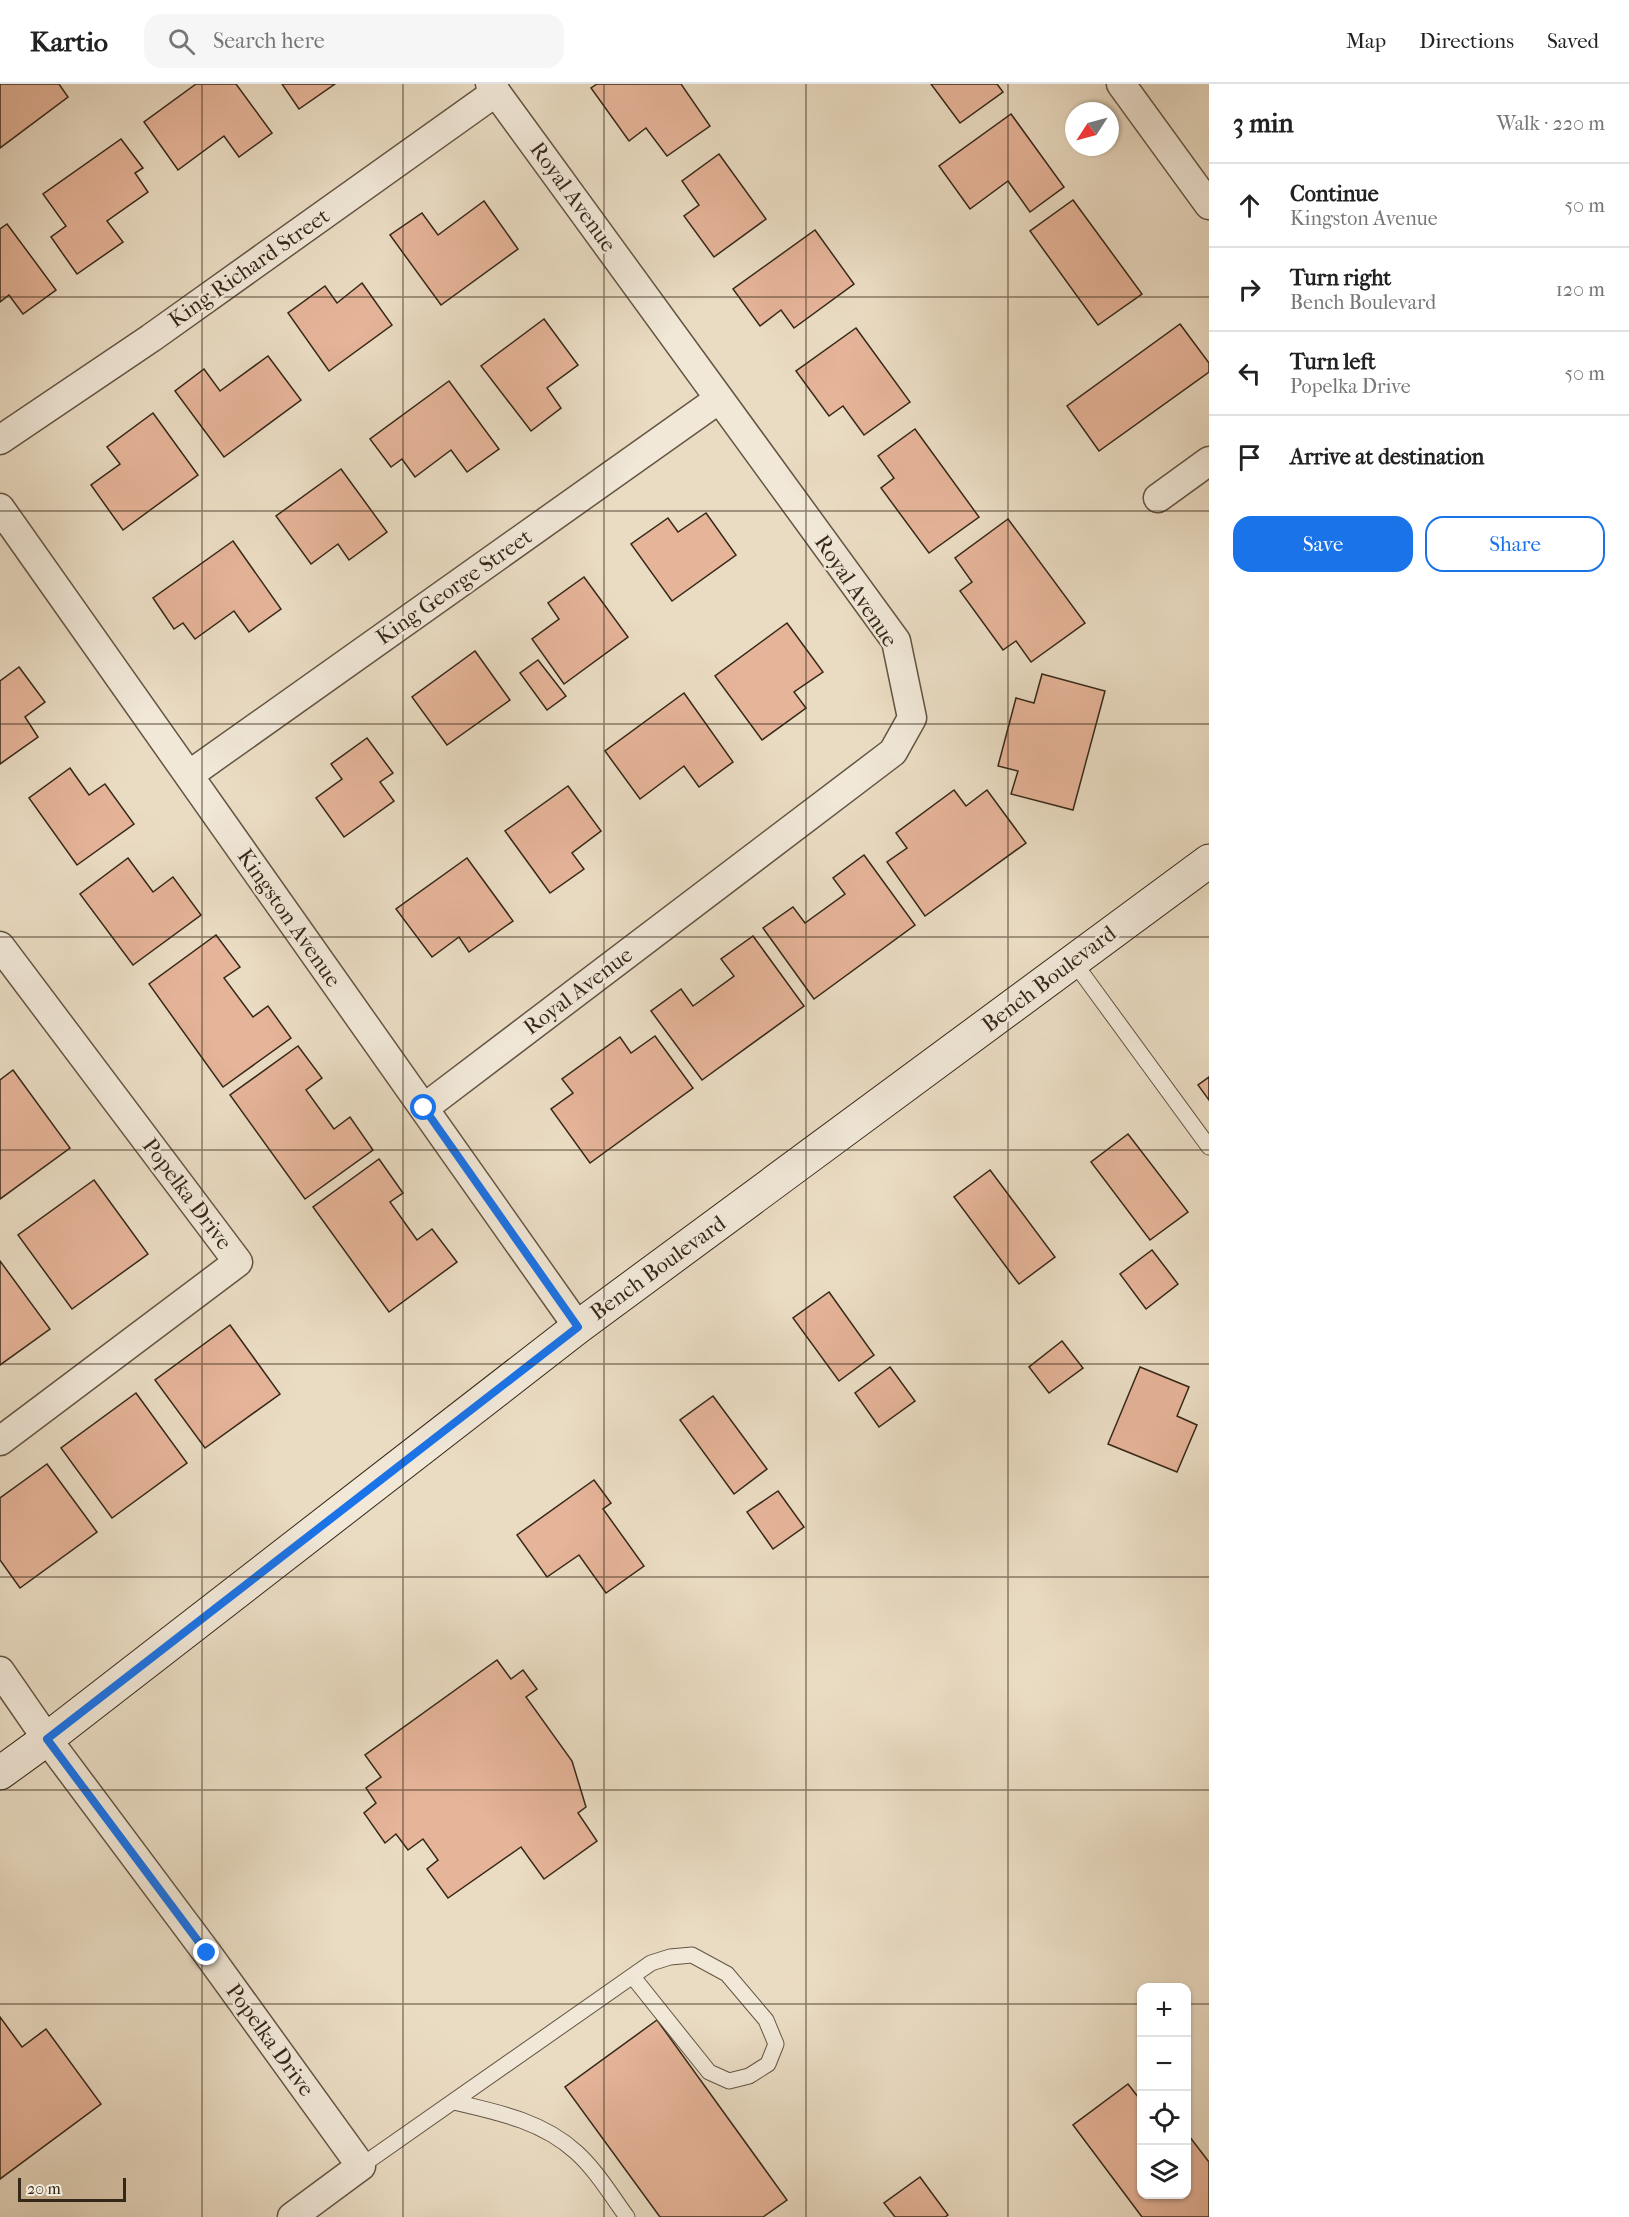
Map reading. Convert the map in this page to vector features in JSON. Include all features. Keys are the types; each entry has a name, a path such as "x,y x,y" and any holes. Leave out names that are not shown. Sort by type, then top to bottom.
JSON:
{"main road":[{"name":"Bench Boulevard","path":"0,1773 578,1327 1209,861"}],"street":[{"path":"1121,84 1209,205"},
{"name":"Royal Avenue","path":"424,1108 893,752 912,718 897,641 493,88"},
{"name":"King Richard Street","path":"0,440 151,338 493,88"},
{"name":"King George Street","path":"189,776 720,399"},
{"path":"1158,498 1209,460"},
{"name":"Kingston Avenue","path":"0,508 578,1327"},
{"name":"Popelka Drive","path":"0,946 238,1262 0,1441"},
{"name":"Popelka Drive","path":"0,1671 47,1739 207,1953 361,2166"},
{"path":"292,2217 361,2166"}],"lane":[{"path":"1073,962 1209,1147"},
{"path":"361,2166 651,1964 670,1957 692,1956 727,1974 766,2020 776,2044 768,2064 749,2076 729,2081 710,2072 633,1977"},
{"path":"454,2102 501,2113 541,2127 575,2151 597,2175 627,2217"}],"building":[{"path":"0,84 59,84 68,97 0,148"},
{"path":"196,84 236,84 272,133 239,157 224,136 178,170 144,122"},
{"path":"282,84 335,84 299,109"},
{"path":"597,84 681,84 710,126 667,156 646,128 629,141 591,88"},
{"path":"931,84 997,84 1003,92 960,123"},
{"path":"1011,114 1064,187 1030,212 1008,181 970,209 939,166"},
{"path":"121,139 143,168 135,173 148,192 107,221 123,242 77,274 51,237 66,226 43,194"},
{"path":"719,154 766,219 714,257 684,216 699,205 682,181"},
{"path":"1073,200 1142,294 1098,325 1030,231"},
{"path":"484,201 518,249 441,305 390,235 422,213 438,235"},
{"path":"7,224 56,290 23,314 9,295 0,302 0,229"},
{"path":"815,230 854,284 794,328 781,310 760,326 733,289"},
{"path":"362,283 392,325 329,371 288,313 325,286 337,303"},
{"path":"544,319 578,365 547,388 561,408 531,431 481,366"},
{"path":"1180,324 1209,363 1209,372 1099,451 1067,406"},
{"path":"856,328 910,402 864,435 843,406 829,416 796,371"},
{"path":"268,356 301,400 224,457 175,391 204,369 220,391"},
{"path":"449,381 499,449 467,472 451,450 415,477 402,459 391,467 370,439"},
{"path":"153,413 198,475 123,530 91,485 120,464 107,447"},
{"path":"915,429 979,517 929,553 881,488 894,478 878,456"},
{"path":"341,469 387,532 349,560 338,544 311,564 276,516"},
{"path":"706,513 736,555 672,601 631,544 668,518 678,532"},
{"path":"1008,519 1085,623 1031,662 1016,641 1003,650 960,591 972,582 955,558"},
{"path":"233,541 281,609 249,632 234,611 195,639 183,623 174,629 153,598"},
{"path":"584,577 628,637 564,684 532,639 559,619 548,603"},
{"path":"787,623 823,672 794,692 806,708 762,740 715,676"},
{"path":"475,651 510,700 447,745 412,697"},
{"path":"538,660 566,696 547,710 520,673"},
{"path":"19,667 45,702 25,717 38,737 0,764 0,681"},
{"path":"1042,674 1105,691 1073,810 1011,794 1018,771 998,766 1016,698 1034,703"},
{"path":"684,693 733,762 699,787 684,766 640,799 605,751"},
{"path":"367,738 393,773 380,782 394,801 344,837 316,798 342,779 331,764"},
{"path":"70,768 89,795 105,784 134,824 77,865 29,798"},
{"path":"568,786 601,831 572,853 584,869 550,893 505,831"},
{"path":"954,790 966,806 987,790 1026,843 925,916 887,862 907,848 896,833"},
{"path":"864,855 915,925 814,999 763,928 793,907 805,923 845,894 833,878"},
{"path":"128,858 153,892 173,877 201,915 133,965 80,894"},
{"path":"467,858 513,921 469,952 459,937 432,957 396,909"},
{"path":"216,935 240,967 224,978 253,1017 268,1006 291,1038 223,1087 149,984"},
{"path":"753,936 804,1006 702,1080 651,1011 681,989 693,1006 734,976 721,959"},
{"path":"655,1036 693,1088 590,1163 551,1109 573,1093 562,1079 620,1037 631,1053"},
{"path":"298,1046 322,1078 306,1090 334,1129 350,1117 373,1150 305,1199 230,1095"},
{"path":"13,1070 70,1148 0,1199 0,1080"},
{"path":"1209,1077 1209,1100 1198,1085"},
{"path":"1128,1134 1188,1212 1150,1240 1091,1162"},
{"path":"379,1159 403,1193 390,1202 417,1240 432,1229 457,1262 389,1312 313,1207"},
{"path":"990,1170 1055,1257 1019,1284 954,1197"},
{"path":"94,1180 148,1254 72,1309 18,1235"},
{"path":"1152,1250 1178,1284 1146,1309 1120,1274"},
{"path":"0,1261 50,1329 0,1365"},
{"path":"829,1292 874,1355 839,1381 793,1318"},
{"path":"230,1325 280,1394 205,1448 155,1380"},
{"path":"1062,1341 1083,1368 1049,1393 1029,1367"},
{"path":"890,1367 915,1401 879,1427 855,1393"},
{"path":"1140,1367 1189,1387 1177,1416 1197,1425 1177,1472 1108,1444"},
{"path":"136,1393 187,1463 112,1518 61,1448"},
{"path":"713,1396 767,1469 734,1494 680,1420"},
{"path":"47,1464 97,1532 20,1588 0,1560 0,1498"},
{"path":"594,1480 611,1503 603,1509 644,1566 606,1593 579,1555 547,1577 517,1535"},
{"path":"778,1491 804,1527 773,1549 747,1512"},
{"path":"497,1660 511,1679 523,1670 537,1689 526,1697 572,1761 586,1807 578,1813 597,1841 544,1879 521,1847 448,1898 427,1869 438,1860 423,1839 408,1850 396,1834 385,1843 364,1813 376,1803 366,1788 381,1777 365,1755"},
{"path":"0,2017 22,2047 46,2029 101,2104 0,2179"},
{"path":"657,2020 787,2200 763,2217 660,2217 565,2087"},
{"path":"1128,2084 1137,2096 1137,2199 1191,2199 1191,2139 1209,2162 1209,2217 1142,2217 1073,2125"},
{"path":"920,2177 948,2215 945,2217 895,2217 884,2203"}],"route":[{"path":"207,1953 47,1739 578,1327 424,1108"}]}
